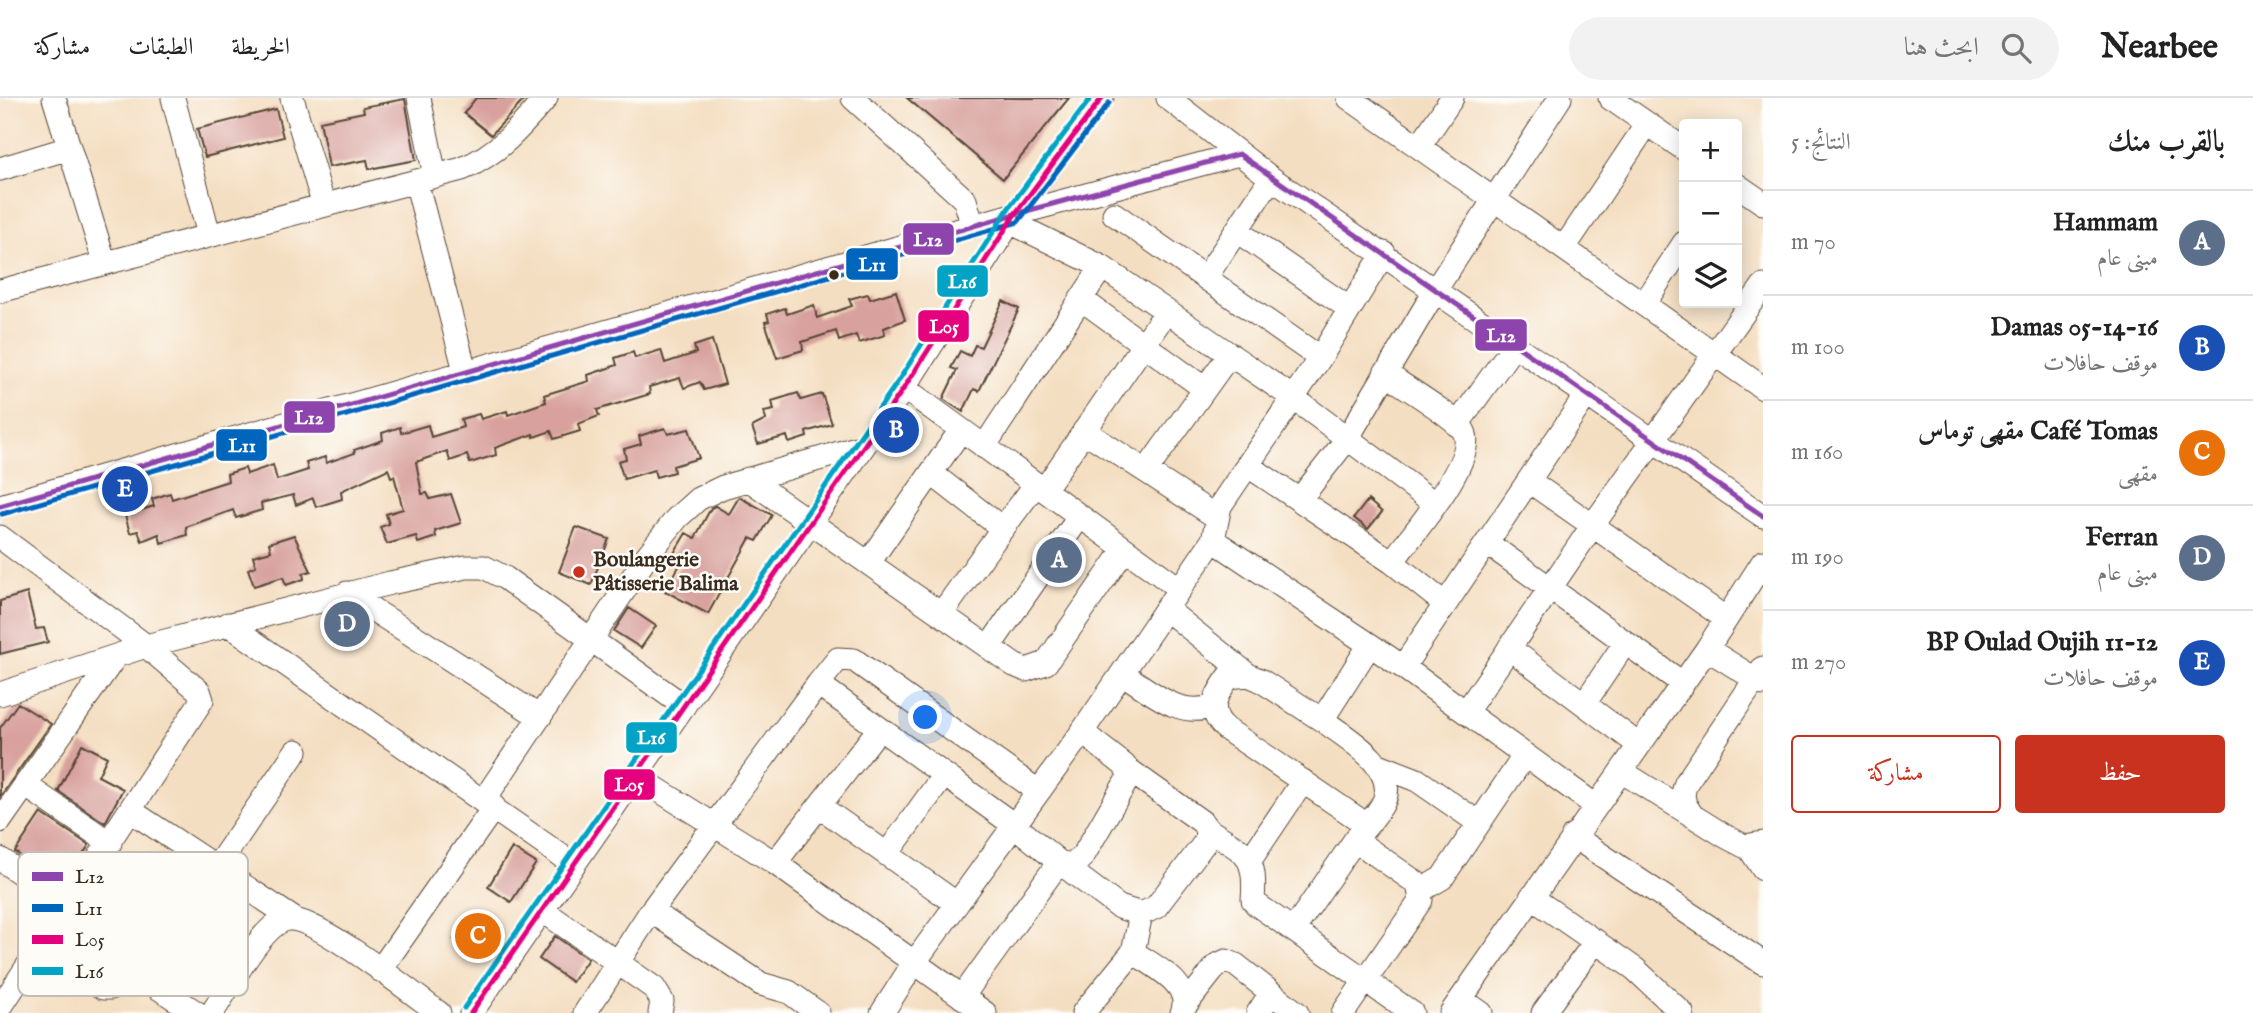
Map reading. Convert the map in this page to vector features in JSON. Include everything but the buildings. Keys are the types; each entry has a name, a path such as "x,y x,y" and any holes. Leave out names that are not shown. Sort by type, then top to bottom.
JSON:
{"street":[{"path":"54,98 104,261"},
{"path":"173,98 209,235"},
{"path":"292,98 323,203"},
{"path":"419,98 425,178 465,371"},
{"path":"0,291 104,261 425,178 483,160 502,146 546,98"},
{"path":"853,98 965,200 973,227"},
{"path":"471,1013 813,522 904,388 1013,218 1102,98"},
{"path":"1168,98 1271,178 1384,253 1763,516"},
{"path":"1349,98 1763,388"},
{"path":"1419,147 1452,98"},
{"path":"1300,499 1347,439 1436,289 1560,98"},
{"path":"1610,98 1679,146"},
{"path":"1564,248 1647,124"},
{"path":"0,169 69,148"},
{"path":"0,506 465,371 1239,154"},
{"path":"1206,277 1271,178"},
{"path":"1742,188 1763,203"},
{"path":"1114,215 1320,358"},
{"path":"1013,218 1102,267 1292,397 1434,503"},
{"path":"1237,231 1350,309"},
{"path":"1644,304 1683,245"},
{"path":"882,1013 914,963 1123,674 1213,540 1215,516 1320,358 1384,253"},
{"path":"984,447 1102,267"},
{"path":"1466,712 1593,525 1763,286"},
{"path":"1082,299 1205,389"},
{"path":"942,613 1000,532 1084,432 1167,312"},
{"path":"1457,425 1515,344"},
{"path":"1146,471 1230,354"},
{"path":"1385,373 1457,425 1465,436 1466,454 1392,562"},
{"path":"904,388 1180,589"},
{"path":"1403,667 1587,394"},
{"path":"870,561 961,430"},
{"path":"1084,432 1215,516"},
{"path":"380,971 489,804 591,639 677,518 698,499 748,479 863,446"},
{"path":"1247,465 1392,562 1445,604"},
{"path":"931,473 999,525 1000,532"},
{"path":"748,479 1026,670 1046,663 1125,549"},
{"path":"1529,481 1725,618"},
{"path":"989,647 1080,516"},
{"path":"0,537 146,646 200,691 202,700 104,852"},
{"path":"1213,540 1403,667 1596,806"},
{"path":"1487,543 1682,683"},
{"path":"1481,1013 1456,1006 1707,649 1763,562"},
{"path":"0,694 146,646 228,624 437,572 484,567 505,578 684,706"},
{"path":"348,593 540,718"},
{"path":"1166,609 1248,675 1322,720 1369,754 1386,786 1387,795 1294,929"},
{"path":"228,624 573,864"},
{"path":"1584,704 1625,643"},
{"path":"1322,720 1369,646"},
{"path":"1509,648 1639,745"},
{"path":"1692,815 1684,805 1682,794 1686,783 1761,677 1707,649"},
{"path":"0,821 115,657"},
{"path":"585,1013 651,911 838,659 854,660 1038,791"},
{"path":"1123,674 1179,708 1197,710 1213,706 1229,677 1248,675"},
{"path":"818,684 878,730 1014,825 1119,907 1141,914 1156,907 1206,841 1207,829"},
{"path":"1213,706 1219,723 1303,782 1418,884 1418,908 1343,1013"},
{"path":"775,863 878,730"},
{"path":"1082,732 1250,860 1255,877 1253,900 1412,1013"},
{"path":"219,852 296,751"},
{"path":"1420,891 1442,878 1525,755"},
{"path":"1376,764 1417,780 1479,823"},
{"path":"1059,862 1074,864 1083,856 1130,781 1129,770"},
{"path":"1621,771 1725,836 1755,845 1763,869"},
{"path":"887,855 944,775"},
{"path":"636,776 775,863 985,1013"},
{"path":"1250,860 1303,782"},
{"path":"25,785 110,843"},
{"path":"819,806 957,904"},
{"path":"131,811 192,852"},
{"path":"1573,836 1763,963"},
{"path":"0,859 18,871"},
{"path":"962,997 1059,862"},
{"path":"248,889 294,919 331,935 439,1013"},
{"path":"1531,897 1635,969 1670,1009"},
{"path":"542,910 654,988 662,1001 660,1013"},
{"path":"651,911 761,984 789,992 818,1013"},
{"path":"1083,1013 1133,952 1141,914"},
{"path":"248,960 268,931 283,920 294,919"},
{"path":"1543,1013 1597,941"},
{"path":"1133,952 1180,987 1184,993 1183,1010"},
{"path":"1183,1010 1217,965 1226,961 1297,1013"},
{"path":"0,1009 18,982"},
{"path":"1258,1013 1271,993"},
{"path":"171,996 197,1013"},
{"path":"212,1013 224,996"}],"transit line":[{"name":"L16","path":"464,1008 897,383 1008,209 1091,98"},
{"name":"L05","path":"471,1013 904,388 1015,214 1102,98"},
{"name":"L11","path":"2,514 1018,222 1109,103"},
{"name":"L12","path":"1239,154 1763,516"},
{"name":"L12","path":"0,506 1015,214 1239,154"}],"place":[{"name":"05-14-16 Damas","path":"896,430"},
{"name":"11-12 BP Oulad Oujih","path":"125,489"},
{"name":"Hammam","path":"1059,560"},
{"name":"Boulangerie Pâtisserie Balima","path":"579,572"},
{"name":"Ferran","path":"347,624"},
{"name":"Café Tomas مقهى توماس","path":"478,936"}]}
